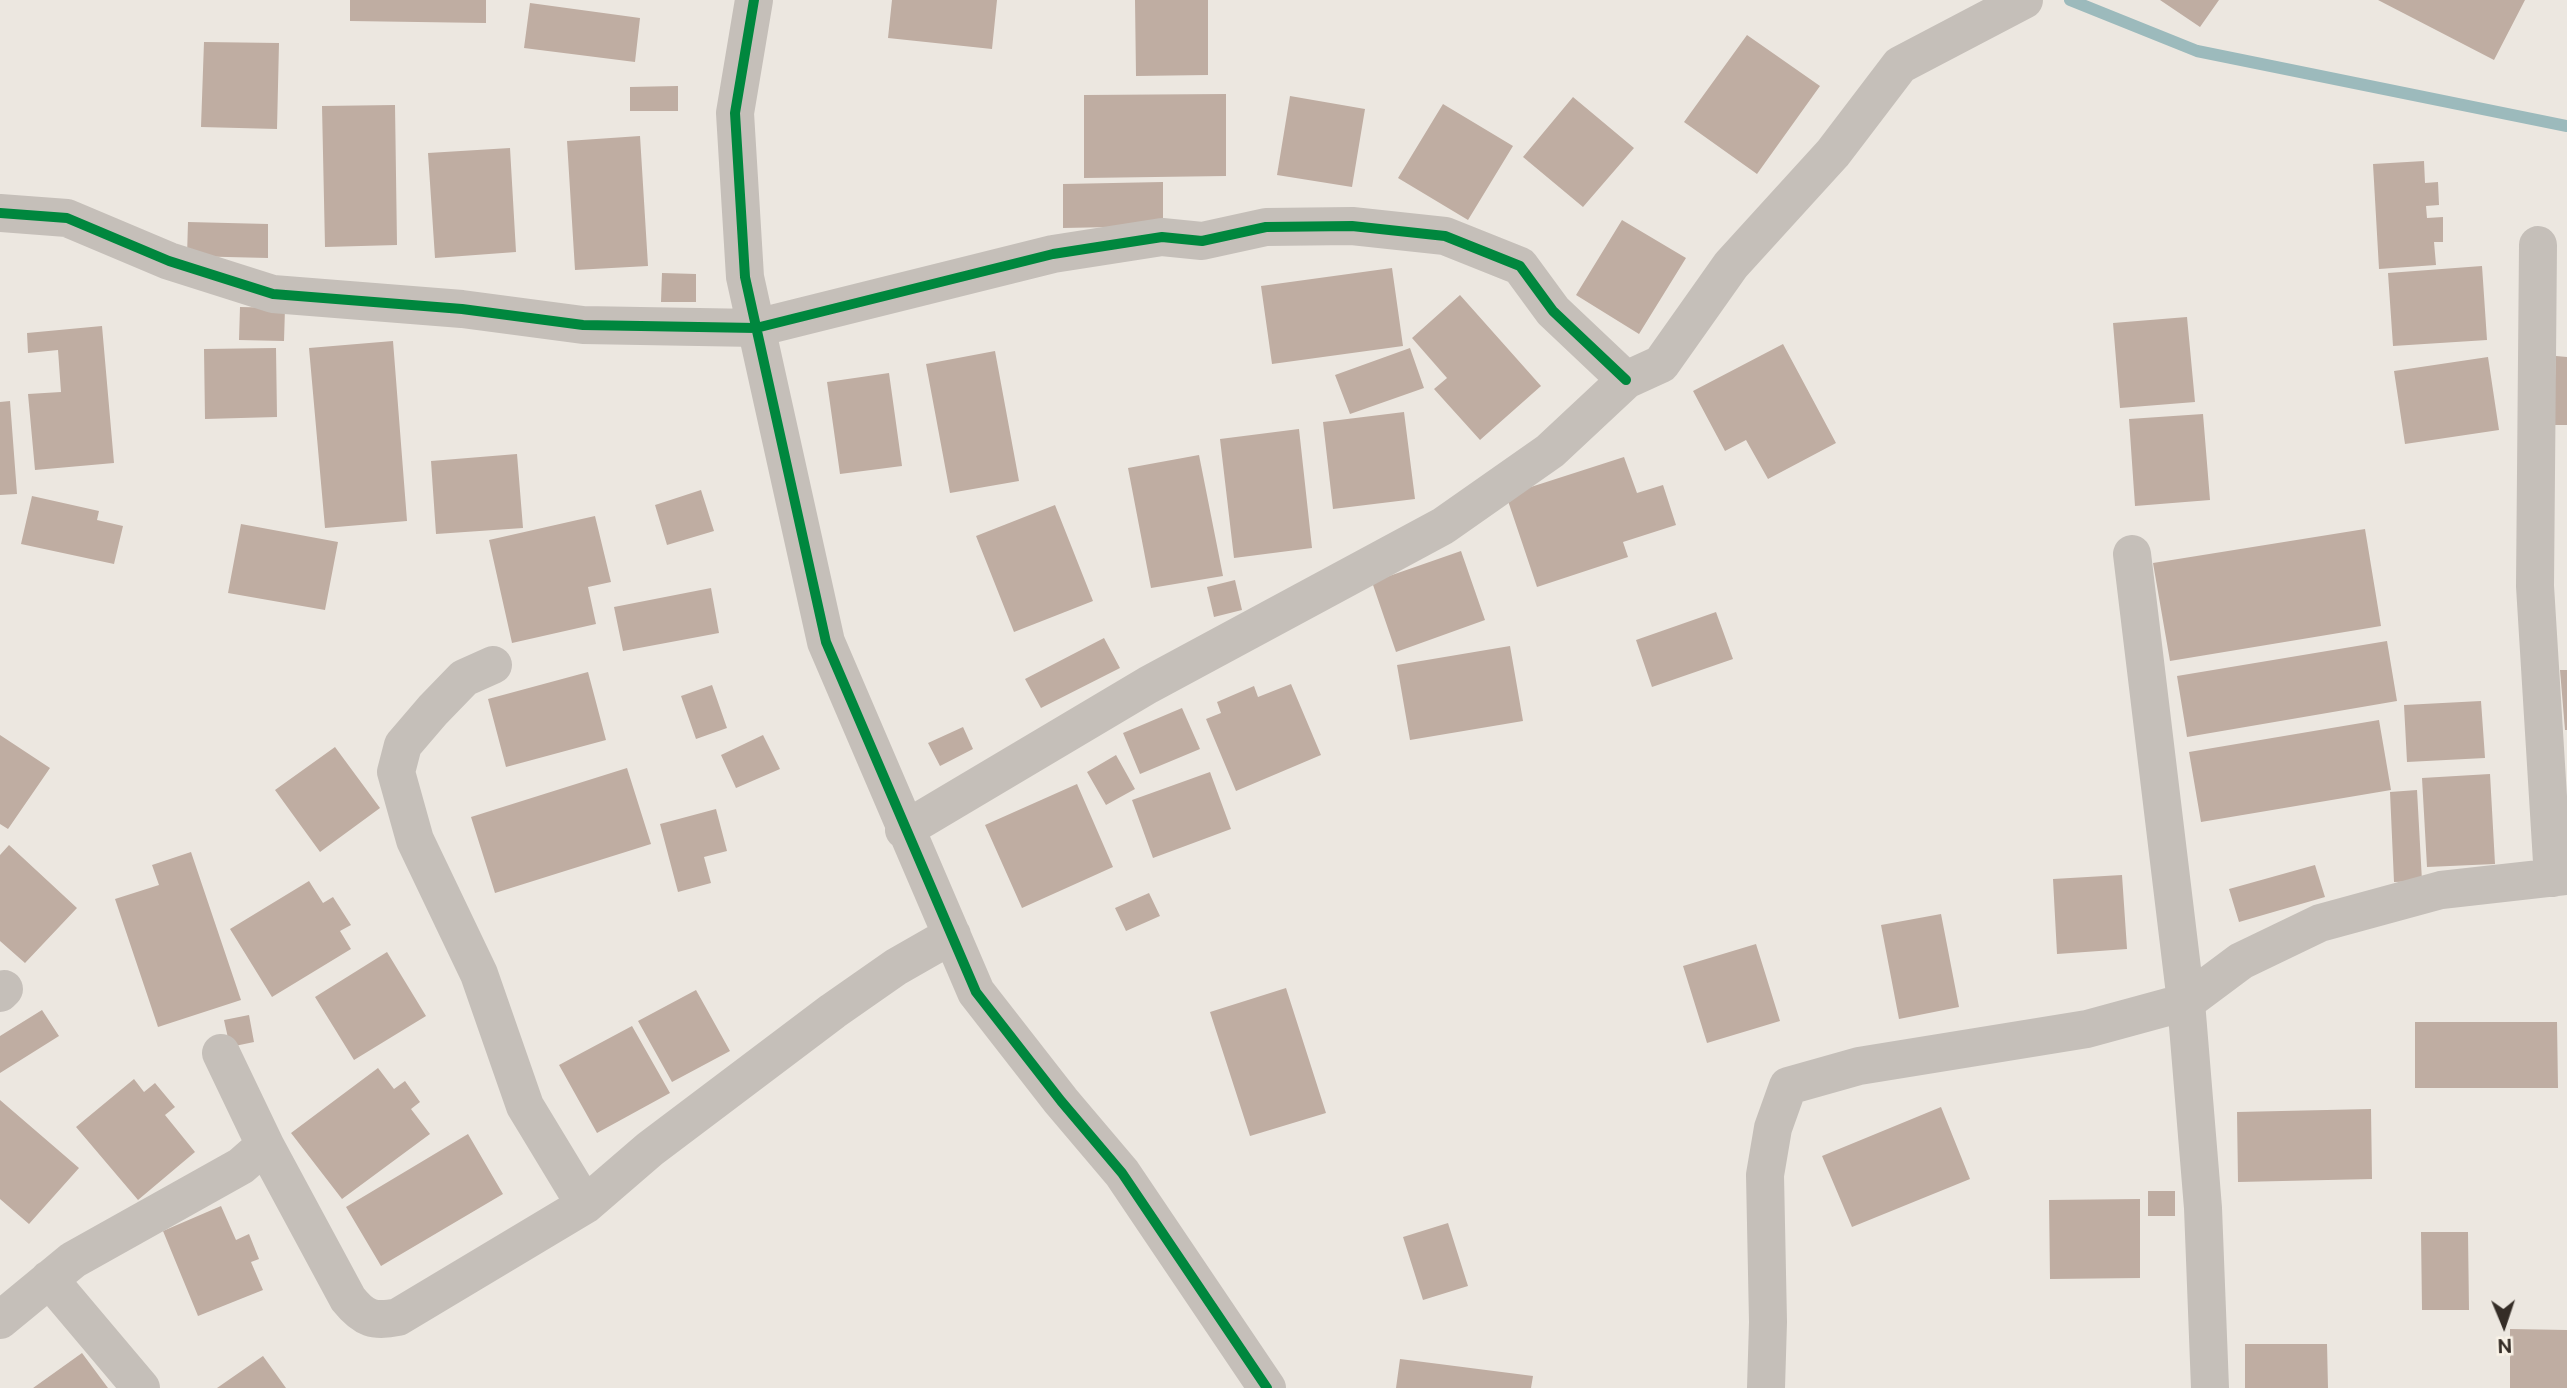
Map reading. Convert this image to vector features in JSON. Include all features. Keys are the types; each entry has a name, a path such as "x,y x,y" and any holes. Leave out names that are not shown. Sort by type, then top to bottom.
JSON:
{"street":[{"path":"754,0 736,113 745,277 826,642 904,830 976,992 1061,1101 1122,1173 1268,1388"},
{"path":"904,830 1148,685 1443,526 1550,451 1626,380 1661,363 1731,265 1833,153 1900,65 2024,0"},
{"path":"0,213 67,218 169,261 273,294 462,309 583,325 756,328 1053,254 1162,237 1202,241 1266,228 1352,226 1445,236 1520,265 1553,311 1626,380"},
{"path":"1766,1388 1768,1322 1765,1175 1773,1128 1788,1086 1859,1066 2087,1029 2186,1002 2241,961 2320,923 2441,890 2560,877 2535,586 2538,244"},
{"path":"2132,554 2186,1002 2203,1208 2210,1388"},
{"path":"494,665 464,678 433,710 402,745 396,772 415,840 479,974 525,1106 585,1205"},
{"path":"221,1053 265,1145 348,1299 360,1313 376,1321 398,1317 585,1205 650,1149 833,1011 896,967 952,935"},
{"path":"0,1320 73,1260 153,1213 242,1166 265,1145"},
{"path":"49,1279 141,1388"}],"building":[{"path":"350,0 486,0 486,23 350,21"},
{"path":"892,0 997,0 992,49 888,38"},
{"path":"1135,0 1208,0 1208,75 1136,76"},
{"path":"2160,0 2219,0 2200,27"},
{"path":"2378,0 2525,0 2494,60"},
{"path":"530,3 640,18 635,62 524,48"},
{"path":"1747,35 1820,86 1757,174 1684,122"},
{"path":"204,42 279,43 277,129 201,127"},
{"path":"678,86 678,111 630,111 630,87"},
{"path":"1226,94 1226,176 1084,178 1084,95"},
{"path":"1290,96 1365,109 1352,187 1277,175"},
{"path":"1573,97 1634,148 1583,207 1523,157"},
{"path":"1443,104 1513,146 1468,220 1398,178"},
{"path":"395,105 397,245 325,247 322,106"},
{"path":"640,136 648,266 575,270 567,141"},
{"path":"510,148 516,252 435,258 428,153"},
{"path":"2424,161 2425,183 2438,182 2439,205 2426,206 2427,218 2443,217 2443,242 2434,242 2436,265 2379,269 2373,164"},
{"path":"1163,182 1163,226 1063,228 1063,184"},
{"path":"1622,220 1686,258 1639,334 1576,295"},
{"path":"188,222 268,224 268,258 187,256"},
{"path":"2482,266 2487,340 2393,346 2388,273"},
{"path":"1392,268 1403,346 1272,364 1261,286"},
{"path":"662,273 696,274 696,302 661,302"},
{"path":"1460,295 1541,386 1480,440 1434,389 1447,378 1412,338"},
{"path":"240,307 285,308 284,341 239,340"},
{"path":"2187,317 2195,402 2120,408 2113,323"},
{"path":"102,326 114,463 35,470 28,394 61,392 58,350 28,353 27,333"},
{"path":"393,341 407,521 325,528 309,348"},
{"path":"1783,344 1836,443 1768,479 1746,440 1725,451 1693,391"},
{"path":"276,348 277,417 205,419 204,349"},
{"path":"1410,348 1424,388 1350,414 1335,375"},
{"path":"995,351 1019,481 950,493 926,364"},
{"path":"2556,356 2567,357 2567,425 2553,425"},
{"path":"2488,357 2499,430 2405,444 2394,371"},
{"path":"889,373 902,466 840,474 827,382"},
{"path":"10,401 17,494 0,495 0,402"},
{"path":"1404,412 1415,499 1333,509 1323,422"},
{"path":"2203,414 2210,500 2135,506 2129,419"},
{"path":"1299,429 1312,548 1234,558 1220,439"},
{"path":"517,454 523,528 436,534 431,461"},
{"path":"1199,455 1223,576 1151,588 1128,468"},
{"path":"1624,457 1637,493 1663,485 1676,525 1623,542 1628,557 1537,587 1506,495"},
{"path":"701,490 714,531 667,545 655,505"},
{"path":"32,496 99,511 97,520 123,526 114,564 21,544"},
{"path":"1055,505 1093,601 1014,632 976,536"},
{"path":"595,516 611,582 588,587 596,624 512,643 489,540"},
{"path":"241,524 338,542 325,610 228,593"},
{"path":"2365,529 2381,626 2170,661 2153,563"},
{"path":"1461,551 1485,620 1396,652 1372,582"},
{"path":"1235,580 1242,610 1214,617 1207,587"},
{"path":"711,588 719,633 623,651 614,607"},
{"path":"1716,612 1733,659 1652,687 1636,640"},
{"path":"1104,638 1120,668 1041,708 1025,679"},
{"path":"2387,641 2397,701 2187,737 2177,676"},
{"path":"1510,646 1523,721 1410,740 1397,665"},
{"path":"2560,670 2567,670 2567,730 2565,730"},
{"path":"588,672 606,740 506,767 488,699"},
{"path":"1291,684 1321,755 1236,791 1206,719 1221,713 1217,702 1254,686 1258,697"},
{"path":"712,685 727,728 696,739 681,696"},
{"path":"2481,701 2485,758 2407,762 2404,705"},
{"path":"1182,708 1200,749 1140,774 1123,733"},
{"path":"2379,720 2391,790 2201,822 2189,752"},
{"path":"963,727 973,749 940,766 928,743"},
{"path":"0,735 50,768 8,829 0,824"},
{"path":"763,735 780,769 736,788 721,755"},
{"path":"335,747 380,808 320,852 275,790"},
{"path":"1116,755 1135,789 1106,805 1087,772"},
{"path":"627,768 651,844 495,893 471,817"},
{"path":"1210,772 1231,829 1153,858 1132,800"},
{"path":"2490,774 2495,864 2427,867 2422,778"},
{"path":"1077,784 1113,867 1022,908 985,825"},
{"path":"2417,790 2422,881 2394,882 2390,792"},
{"path":"716,809 727,851 704,857 711,883 678,892 660,824"},
{"path":"9,845 77,908 25,963 0,941 0,855"},
{"path":"191,852 241,1000 158,1027 115,899 159,885 152,865"},
{"path":"2315,865 2325,897 2239,922 2229,889"},
{"path":"2122,875 2127,949 2057,954 2053,879"},
{"path":"309,881 323,903 333,897 351,925 340,931 351,949 272,997 230,929"},
{"path":"1149,893 1160,916 1126,931 1115,908"},
{"path":"1941,914 1959,1007 1899,1019 1881,925"},
{"path":"1756,944 1780,1021 1707,1043 1683,966"},
{"path":"387,952 426,1016 354,1060 315,997"},
{"path":"1286,988 1326,1113 1250,1136 1210,1012"},
{"path":"696,990 730,1051 672,1082 638,1021"},
{"path":"42,1010 59,1036 0,1073 0,1036"},
{"path":"249,1015 254,1042 230,1047 224,1020"},
{"path":"2415,1022 2557,1022 2558,1088 2415,1088"},
{"path":"632,1026 670,1093 597,1133 559,1065"},
{"path":"378,1068 394,1089 405,1081 420,1102 411,1109 430,1134 342,1199 291,1133"},
{"path":"134,1079 144,1092 155,1083 175,1107 165,1115 195,1152 138,1200 76,1127"},
{"path":"0,1100 79,1168 29,1224 0,1199"},
{"path":"1941,1107 1970,1179 1852,1227 1822,1156"},
{"path":"2371,1109 2372,1179 2238,1182 2237,1112"},
{"path":"468,1134 503,1194 381,1266 346,1207"},
{"path":"2148,1191 2175,1191 2175,1216 2148,1216"},
{"path":"2140,1199 2140,1278 2050,1279 2049,1200"},
{"path":"221,1206 236,1240 249,1234 259,1259 251,1262 263,1290 198,1316 163,1231"},
{"path":"1448,1223 1468,1286 1423,1300 1403,1237"},
{"path":"2421,1232 2468,1232 2469,1310 2422,1310"},
{"path":"2510,1329 2567,1330 2567,1388 2510,1388"},
{"path":"2245,1344 2327,1344 2328,1388 2245,1388"},
{"path":"82,1353 108,1388 33,1388"},
{"path":"263,1356 286,1388 217,1388"},
{"path":"1400,1359 1533,1376 1531,1388 1396,1388"}],"waterway":[{"path":"2070,0 2197,51 2567,126"}],"cycle path":[{"path":"754,0 735,113 745,277 826,642 976,992 1061,1101 1122,1173 1267,1388"},
{"path":"0,213 67,218 169,261 273,294 462,309 583,325 756,328 1053,254 1162,237 1202,241 1266,227 1352,226 1445,236 1520,266 1553,311 1626,380"}]}
